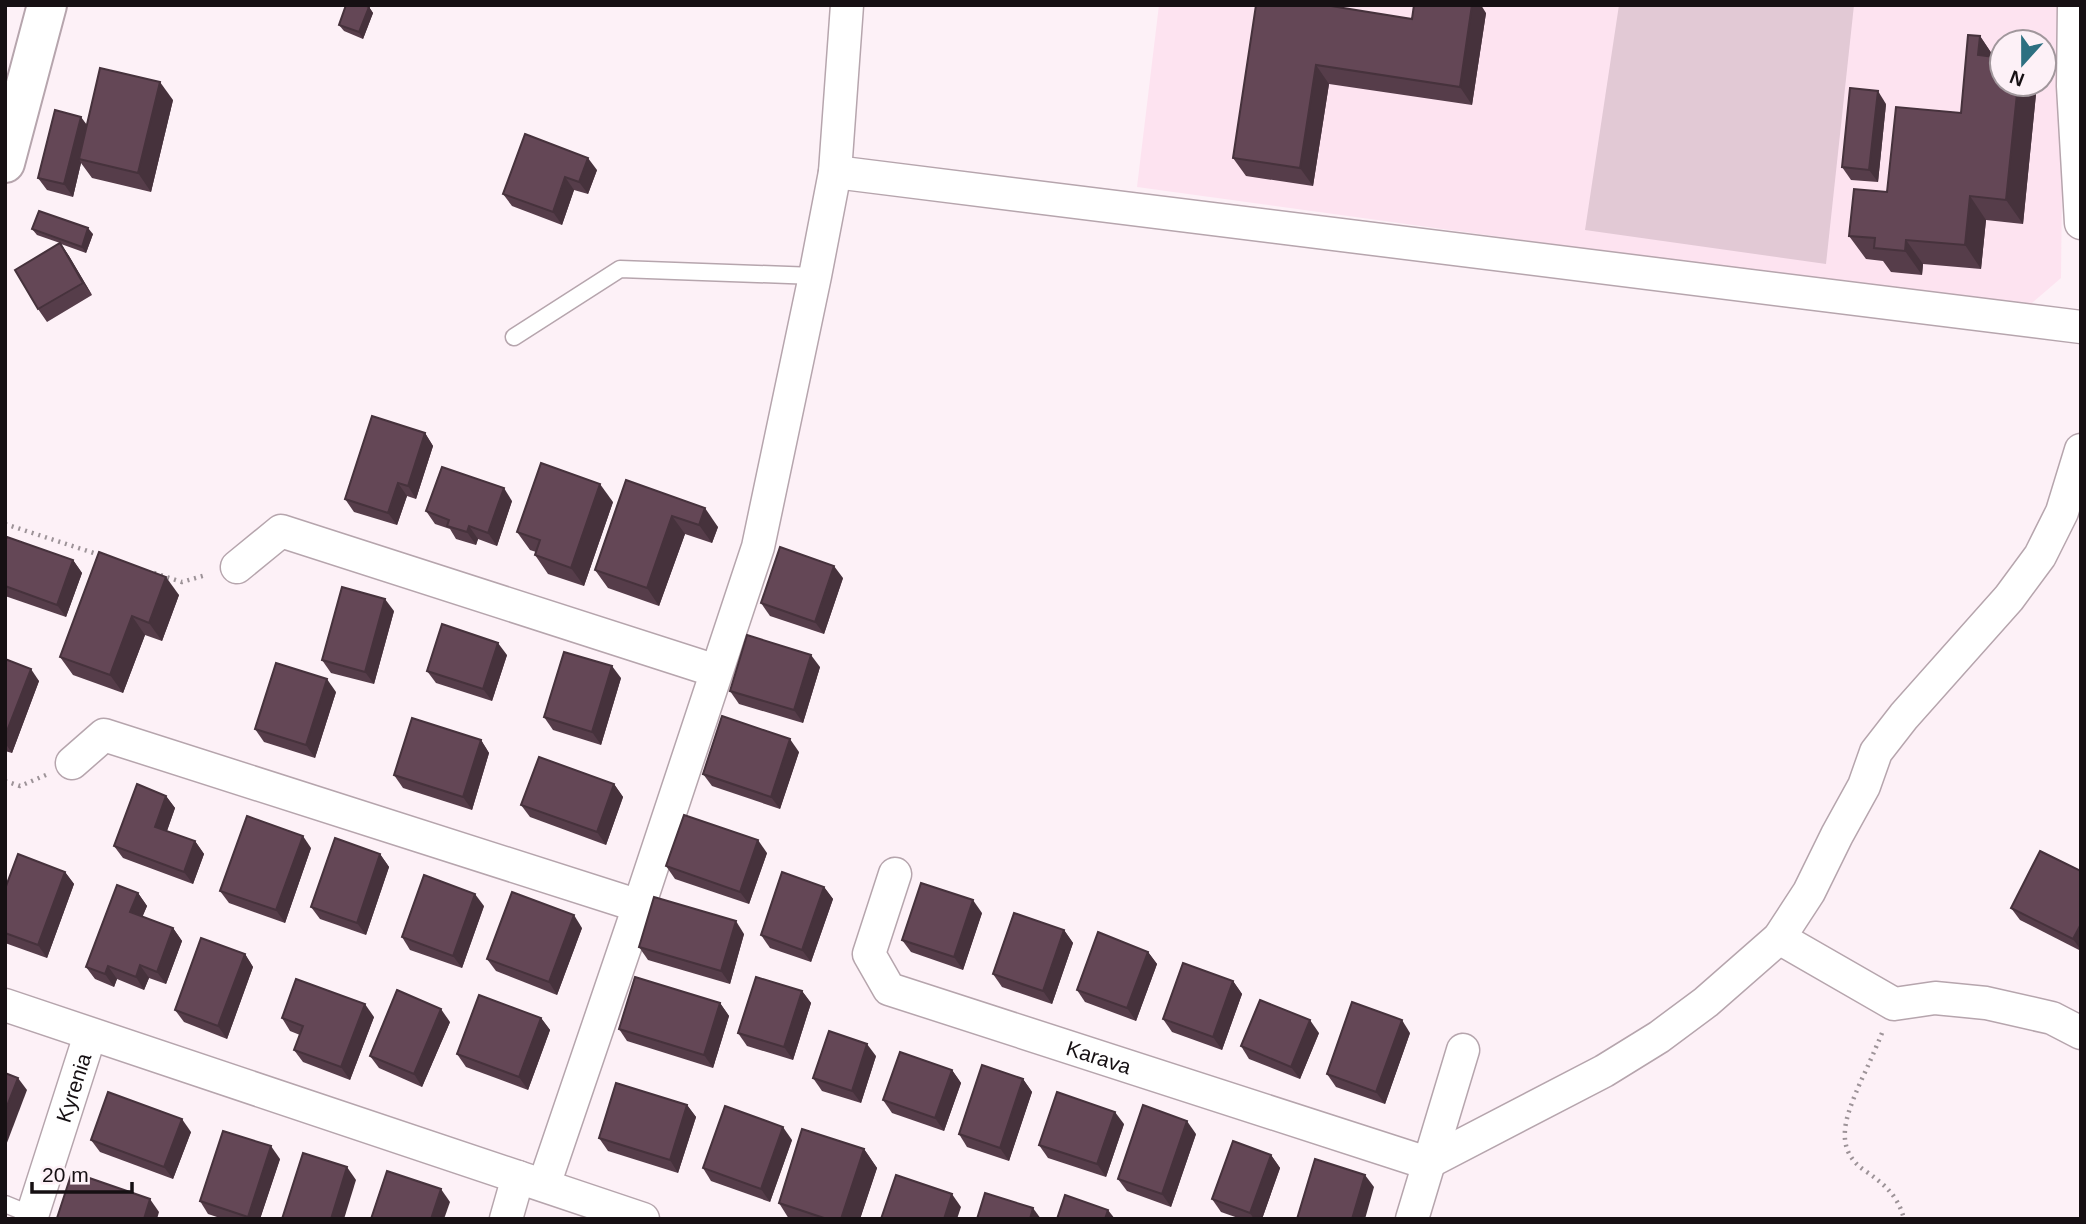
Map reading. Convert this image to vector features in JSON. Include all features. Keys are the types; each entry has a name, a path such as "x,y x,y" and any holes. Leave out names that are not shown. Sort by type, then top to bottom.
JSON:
{"main road":[{"path":"5,163 47,5"}],"street":[{"path":"506,1219 531,1181 639,906 758,547 835,172 847,5"},
{"path":"2074,5 2073,86 2081,223"},
{"path":"835,172 2081,327"},
{"path":"1427,1163 1604,1071 1659,1037 1706,1002 1779,937 1809,892 1864,786 1876,752 1904,716 2010,598 2040,556 2062,512 2081,450"},
{"path":"237,566 281,531 716,671"},
{"path":"72,763 104,736 639,906"},
{"name":"Karava","path":"895,874 869,954 889,989 1427,1163"},
{"path":"1779,937 1894,1004 1935,998 1986,1003 2067,1017 2081,1033"},
{"path":"5,1005 643,1219"},
{"name":"Kyrenia","path":"23,1213 90,1035"},
{"path":"1412,1219 1463,1051"}],"lane":[{"path":"514,337 620,269 815,276"}],"path":[{"path":"5,524 107,557"},
{"path":"145,569 183,582 237,566"},
{"path":"5,781 20,786 72,763"},
{"path":"1894,1004 1846,1115 1845,1131 1850,1156 1888,1187 1896,1198 1904,1219"}],"shaded area":[{"path":"1159,5 2064,5 2061,278 2025,309 1137,187"},
{"path":"1619,5 1854,5 1826,264 1585,230"}],"building":[{"path":"346,5 369,7 359,32 339,25"},
{"path":"1256,5 1325,5 1412,19 1414,5 1472,5 1460,87 1316,65 1300,168 1233,158"},
{"path":"1968,35 1980,36 1978,55 1988,56 1988,98 2017,98 2006,200 1970,196 1965,245 1906,240 1905,251 1874,248 1875,238 1849,236 1854,189 1887,192 1896,107 1961,113"},
{"path":"100,68 160,82 138,173 79,159"},
{"path":"1850,88 1878,91 1869,170 1842,167"},
{"path":"55,110 81,117 64,184 38,178"},
{"path":"525,134 588,158 579,182 565,177 553,212 503,194"},
{"path":"39,211 88,228 82,247 32,229"},
{"path":"60,243 83,283 38,309 15,270"},
{"path":"372,416 425,433 408,486 398,483 388,513 345,499"},
{"path":"541,463 600,484 571,568 535,555 540,540 517,532"},
{"path":"442,467 504,488 488,533 469,526 467,532 447,526 449,520 426,511"},
{"path":"626,480 705,508 699,525 672,516 647,588 595,570"},
{"path":"7,537 73,560 57,605 5,586"},
{"path":"780,547 834,566 815,622 761,603"},
{"path":"99,552 166,577 149,623 132,616 110,675 60,657"},
{"path":"342,587 385,599 365,672 322,660"},
{"path":"442,624 498,643 483,689 427,671"},
{"path":"747,635 811,655 794,710 730,691"},
{"path":"564,652 612,666 592,732 544,717"},
{"path":"5,659 31,669 5,736"},
{"path":"276,663 327,679 306,745 255,729"},
{"path":"722,716 790,739 771,797 703,774"},
{"path":"412,718 481,740 463,797 394,775"},
{"path":"539,757 614,784 597,832 521,805"},
{"path":"137,784 166,796 155,827 195,841 184,872 114,846"},
{"path":"684,815 758,840 740,892 666,866"},
{"path":"247,816 303,836 276,910 220,891"},
{"path":"335,838 380,854 357,923 311,907"},
{"path":"2040,851 2081,871 2081,924 2073,939 2011,908"},
{"path":"18,854 65,872 38,945 5,933 5,889"},
{"path":"782,872 824,887 802,950 761,935"},
{"path":"424,875 475,894 453,956 402,937"},
{"path":"921,883 973,900 954,957 902,940"},
{"path":"117,885 138,893 130,912 173,928 157,972 140,965 136,977 108,966 105,974 86,967"},
{"path":"512,892 574,915 549,982 487,959"},
{"path":"654,897 736,921 721,971 639,947"},
{"path":"1014,913 1064,930 1043,991 993,974"},
{"path":"1098,932 1148,952 1127,1008 1077,990"},
{"path":"201,938 245,954 218,1026 175,1010"},
{"path":"1183,963 1233,981 1213,1037 1163,1019"},
{"path":"635,977 720,1003 704,1055 619,1029"},
{"path":"756,977 802,991 784,1047 738,1033"},
{"path":"296,979 365,1004 341,1067 294,1050 303,1026 282,1018"},
{"path":"397,990 441,1009 414,1074 370,1056"},
{"path":"479,995 541,1018 519,1077 457,1054"},
{"path":"1260,1000 1310,1020 1291,1067 1241,1046"},
{"path":"1352,1002 1402,1020 1376,1092 1327,1074"},
{"path":"829,1031 867,1044 852,1091 813,1078"},
{"path":"900,1052 952,1070 935,1118 883,1100"},
{"path":"982,1065 1023,1079 1000,1148 959,1134"},
{"path":"5,1073 18,1078 5,1111"},
{"path":"616,1083 687,1105 670,1160 599,1138"},
{"path":"108,1092 182,1119 164,1167 91,1140"},
{"path":"1057,1092 1115,1112 1097,1164 1039,1145"},
{"path":"1143,1105 1187,1121 1162,1194 1118,1179"},
{"path":"725,1106 783,1127 761,1189 703,1168"},
{"path":"802,1129 864,1149 841,1219 827,1219 779,1203"},
{"path":"223,1131 271,1146 248,1217 200,1201"},
{"path":"1233,1141 1271,1155 1250,1213 1212,1199"},
{"path":"303,1153 347,1167 331,1219 282,1219"},
{"path":"1315,1159 1365,1175 1352,1219 1297,1219"},
{"path":"387,1171 441,1189 431,1219 371,1219"},
{"path":"72,1172 150,1199 144,1219 57,1218"},
{"path":"896,1175 952,1194 944,1219 881,1219"},
{"path":"985,1193 1033,1208 1030,1219 977,1219"},
{"path":"1065,1195 1108,1210 1105,1219 1057,1219"}]}
